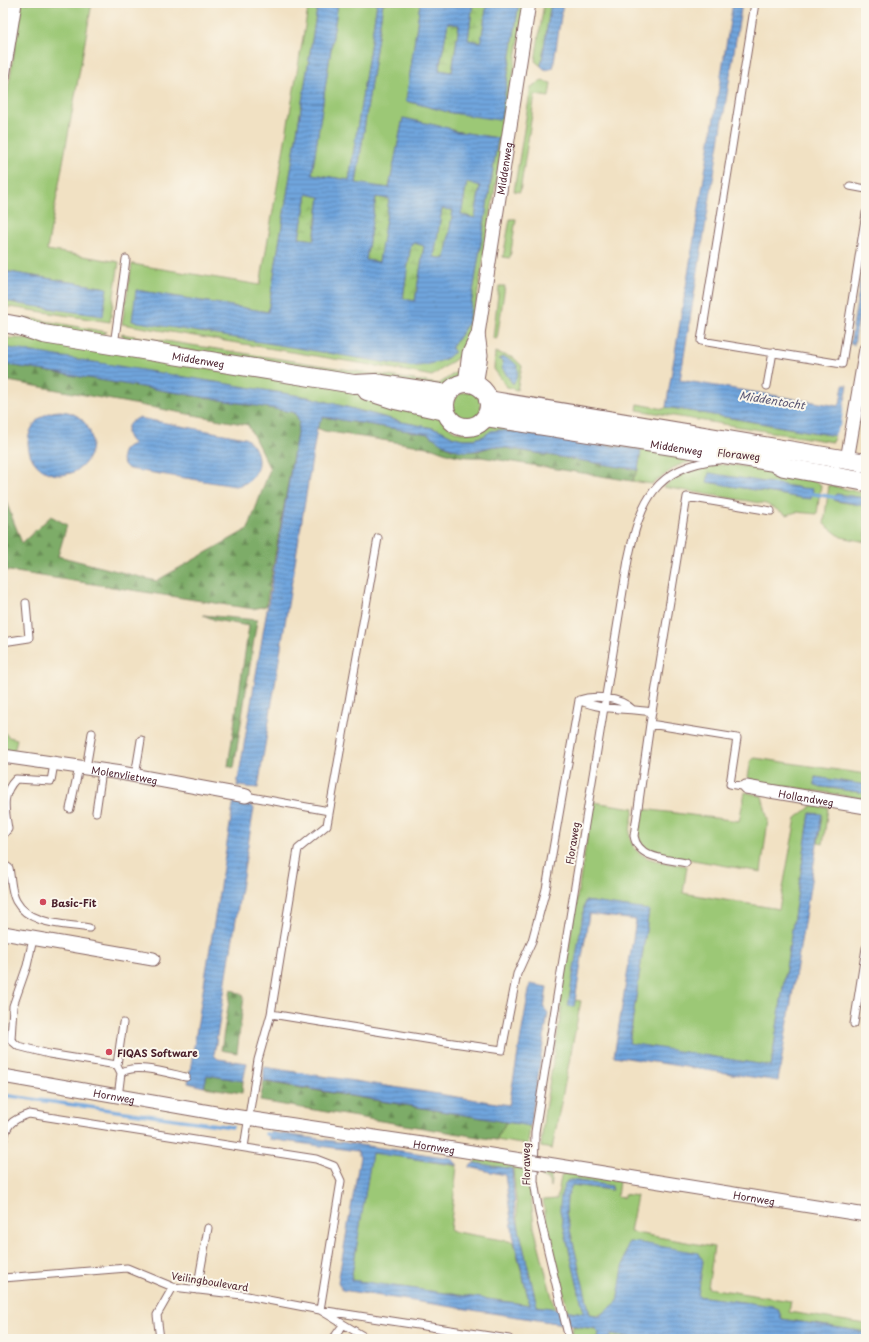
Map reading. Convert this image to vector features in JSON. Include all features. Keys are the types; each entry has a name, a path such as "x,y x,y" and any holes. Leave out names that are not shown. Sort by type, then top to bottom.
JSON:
{"street":[{"path":"3,77 5,41 15,3"},
{"name":"Middenweg","path":"470,384 470,353 478,334 529,3"},
{"name":"Middenweg","path":"3,323 19,326 43,334 354,384 395,400 446,402"},
{"name":"Middenweg","path":"3,336 43,334"},
{"path":"849,452 866,349"},
{"path":"470,384 484,391 487,409 477,425 472,427 460,427 450,421 446,402 455,386 470,384"},
{"name":"Middenweg","path":"487,409 849,452 866,464"},
{"name":"Middenweg","path":"487,409 774,462 784,467 866,482"},
{"name":"Molenvlietweg","path":"3,756 135,776 246,796"},
{"name":"Hollandweg","path":"746,787 866,806"},
{"path":"3,933 153,959"},
{"name":"Hornweg","path":"3,1076 248,1119 422,1144 866,1215"}],"lane":[{"path":"755,3 701,341 842,364 866,213"},
{"path":"850,186 866,189"},
{"path":"114,345 126,259"},
{"path":"767,386 773,352"},
{"name":"Floraweg","path":"568,1335 545,1243 536,1198 535,1132 604,707 635,528 641,510 651,494 663,481 674,473 699,462 719,460 773,468 784,467"},
{"path":"686,863 649,855 643,852 635,841 634,836 650,724 687,497 771,511"},
{"path":"244,1147 258,1060 271,1014 298,849 327,825 378,538"},
{"path":"3,642 28,638 26,603"},
{"path":"578,700 589,696 625,702 632,709"},
{"path":"578,700 588,704 604,707 652,712"},
{"path":"271,1014 502,1050 517,974 532,942 546,889 578,700"},
{"path":"650,724 737,738 730,784 746,787"},
{"path":"70,809 92,733"},
{"path":"135,776 141,740"},
{"path":"3,835 8,829 5,799 9,787 16,779 51,781 54,764"},
{"path":"96,812 102,771"},
{"path":"246,796 329,811"},
{"path":"3,864 8,868 15,900 22,911 36,919 89,928"},
{"path":"33,939 27,966 13,1006 11,1040 18,1046 49,1054 117,1065"},
{"path":"854,1024 866,948"},
{"path":"118,1097 121,1073 117,1065 123,1023"},
{"path":"121,1073 128,1069 142,1068 186,1077"},
{"path":"3,1143 5,1132 14,1119 29,1114 316,1159 334,1166 341,1182 320,1310"},
{"path":"197,1290 208,1228"},
{"name":"Veilingboulevard","path":"3,1278 127,1268 173,1287 242,1295 320,1310 509,1339"},
{"path":"160,1339 157,1315 173,1287"},
{"name":"Veilingboulevard","path":"320,1310 368,1339"},
{"path":"333,1339 343,1325"}],"green space":[{"path":"22,3 92,3 47,250 119,262 110,322 3,306 3,300 45,307 107,288 3,271 3,120"},
{"path":"309,3 318,3 268,312 136,290 414,366 446,359 451,353 454,353 452,347 468,323 498,138 454,131 448,128 403,118 389,188 356,184 383,3 420,3 406,101 452,113 501,118 519,3 525,3 472,329 463,354 432,376 122,324 132,264 260,285"},
{"path":"338,3 377,3 349,180 312,174"},
{"path":"473,3 487,3 481,42 468,40"},
{"path":"544,3 551,3 541,66 535,61"},
{"path":"448,22 459,24 452,72 439,70"},
{"path":"542,81 551,83 549,97 535,95 520,192 514,191 531,87"},
{"path":"467,182 480,185 475,218 461,215"},
{"path":"307,194 320,197 314,240 299,238"},
{"path":"376,197 390,199 379,262 366,260"},
{"path":"442,209 453,210 445,259 434,257"},
{"path":"510,219 516,219 510,258 503,257"},
{"path":"414,243 424,246 415,301 403,298 411,244"},
{"path":"499,286 505,286 497,339 493,338"},
{"path":"34,319 107,332 100,336 3,321"},
{"path":"121,334 439,384 462,368 461,374 448,384 437,388 127,341"},
{"path":"3,338 46,339 325,385 439,415 450,428 461,433 474,432 489,425 701,458 677,466 652,484 632,481 638,470 641,450 501,430 496,430 474,439 463,439 454,437 438,429 402,422 313,398 3,348"},
{"path":"495,352 514,358 522,366 517,390 507,387 494,369","holes":["503,357 513,384 502,368 503,362 500,358"]},
{"path":"3,364 293,412 296,414 299,422 266,606 253,609 3,570 3,498 5,499 22,543 51,516 67,525 58,556 156,581 248,529 270,469 248,425 3,380"},
{"path":"467,392 473,393 477,396 480,400 480,412 477,416 473,419 467,420 461,419 457,416 454,412 453,406 454,400 457,396 461,393"},
{"path":"638,404 664,409 666,407 835,436 832,442 637,410"},
{"path":"323,417 428,434 451,449 478,451 494,446 638,470 632,481 481,457 457,456 433,448 324,431 317,428"},
{"path":"711,465 751,467 817,482 821,485 817,514 796,512 787,515 766,504 663,487 687,471","holes":["709,474 802,488 802,498 708,482"]},
{"path":"829,485 866,494 866,498 836,494 835,501 866,506 866,542 841,537 824,524"},
{"path":"203,615 257,620 234,768 228,766 249,626 215,620"},
{"path":"3,731 9,737 17,739 14,752 3,750"},
{"path":"755,758 866,774 866,785 815,777 815,786 866,793 866,799 753,781 748,777 751,760"},
{"path":"745,792 762,796 768,820 761,872 648,852 640,841 638,832 643,809 739,821"},
{"path":"593,802 634,808 630,833 632,843 636,850 642,855 651,859 687,866 683,893 779,909 796,818 813,805 828,808 823,844 818,843 822,815 810,813 771,1066 629,1044 649,911 585,901 570,995 574,1004 575,1000 581,1001 552,1149 541,1147 544,1115 562,1008 559,1006"},
{"path":"231,989 244,996 237,1053 221,1050"},
{"path":"207,1075 243,1081 242,1093 204,1087"},
{"path":"264,1081 506,1122 496,1140 260,1101"},
{"path":"506,1122 530,1126 528,1145 496,1140"},
{"path":"372,1152 457,1166 450,1231 514,1242 530,1305 351,1280"},
{"path":"477,1159 528,1166 534,1227 555,1309 537,1306 519,1229 513,1169 474,1163"},
{"path":"541,1169 550,1172 551,1174 550,1187 548,1178 542,1178"},
{"path":"565,1172 619,1181 617,1197 624,1198 624,1194 637,1196 630,1232 714,1247 708,1288 791,1301 789,1312 866,1324 866,1332 782,1319 778,1309 772,1306 697,1296 703,1261 627,1245 617,1303 612,1309 605,1313 598,1315 590,1314 566,1213 567,1197 572,1185 611,1190 612,1186 571,1180 567,1181 562,1219 584,1313 568,1311 548,1233 543,1200 557,1199 561,1177"},
{"path":"573,1326 596,1329 599,1333 598,1339 575,1339 572,1332"},
{"path":"611,1334 644,1339 610,1339"}],"water":[{"path":"318,3 338,3 312,174 349,180 377,3 383,3 356,183 389,188 403,118 448,128 454,131 498,138 468,323 452,347 455,352 447,358 422,366 407,366 132,321 136,290 268,312","holes":["467,182 480,186 475,218 461,215","307,194 320,197 314,240 299,238","376,197 389,199 379,262 366,260","442,209 453,210 445,259 434,257","414,243 424,246 415,301 403,298 411,244"]},
{"path":"420,3 473,3 468,40 481,42 487,3 519,3 501,118 499,120 452,113 406,101","holes":["448,23 459,25 452,72 439,70"]},
{"path":"551,3 563,3 553,68 546,70 541,66"},
{"name":"Middentocht","path":"733,3 742,3 680,380 838,406 840,404 843,385 848,385 844,406 866,411 866,441 666,407"},
{"path":"866,248 866,275 854,345 850,344"},
{"path":"3,271 107,288 103,316 19,304 3,300"},
{"path":"3,347 313,398 402,422 438,429 454,437 463,439 474,439 484,436 491,431 501,430 641,450 638,470 494,446 471,451 458,450 439,442 428,434 323,417 317,428 258,788 237,786 299,422 296,414 293,412 3,364"},
{"path":"503,357 513,361 516,364 518,371 513,384 502,368 503,362 499,359"},
{"path":"54,411 66,411 83,420 90,431 92,443 90,455 83,466 66,475 54,475 42,470 33,461 28,449 28,437 33,425 42,416"},
{"path":"139,418 245,438 252,443 256,450 258,466 255,473 244,484 235,486 129,469 125,466 122,458 126,448 134,444 128,437 127,429 131,422"},
{"path":"709,473 813,489 811,499 707,482"},
{"path":"836,494 866,498 866,506 834,500"},
{"path":"815,777 866,785 866,793 815,786"},
{"path":"234,800 249,804 254,808 214,1055 218,1059 247,1063 243,1081 207,1075 204,1087 188,1083"},
{"path":"810,813 822,814 778,1081 614,1056 636,920 589,914 574,1007 568,1006 585,901 649,910 629,1043 771,1066"},
{"path":"530,984 547,987 544,1008 548,1013 530,1126 264,1081 264,1067 509,1105"},
{"path":"270,1132 451,1158 458,1165 372,1153 351,1280 530,1305 513,1235 505,1175 469,1167 474,1163 512,1169 515,1212 537,1306 584,1313 560,1211 563,1188 567,1181 571,1180 612,1186 612,1190 572,1185 567,1197 566,1213 590,1314 600,1316 617,1302 627,1245 629,1242 641,1243 699,1253 703,1261 698,1296 772,1306 778,1309 782,1319 866,1332 866,1339 644,1339 611,1334 610,1339 598,1339 599,1333 596,1329 342,1290 338,1282 360,1157 357,1151 269,1139"}],"pier":[{"path":"845,400 847,400 847,405 866,408 866,443 833,438 841,424"}],"waterway":[{"path":"808,493 839,498"},
{"path":"3,1095 232,1127"},
{"path":"266,1134 275,1136"}],"place":[{"name":"Basic-Fit","path":"43,902"},
{"name":"FIQAS Software","path":"109,1052"}]}
